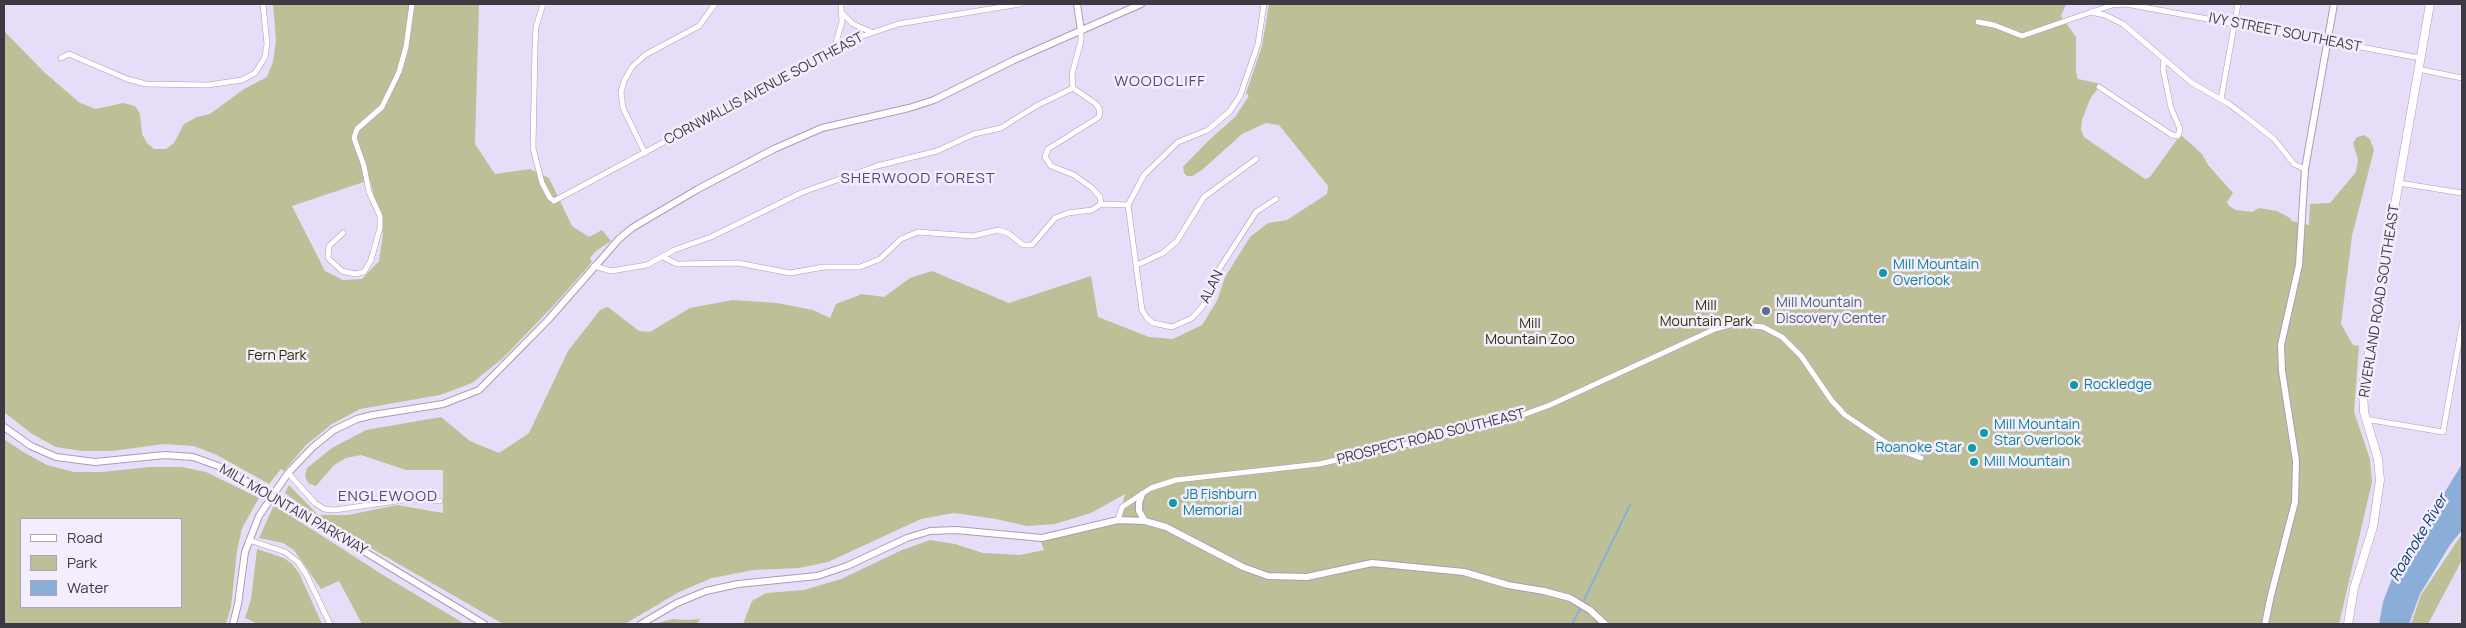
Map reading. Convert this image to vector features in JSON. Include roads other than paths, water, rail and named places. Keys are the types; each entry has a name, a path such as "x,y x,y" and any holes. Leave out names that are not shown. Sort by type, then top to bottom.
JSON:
{"main road":[{"name":"RIVERLAND ROAD SOUTHEAST","path":"2348,624 2354,588 2373,527 2379,491 2378,458 2365,419 2362,402 2365,371 2430,4"}],"street":[{"path":"61,58 69,54 128,79 146,84 208,85 242,80 255,73 265,57 267,44 263,4"},
{"path":"343,233 329,246 328,258 342,271 355,274 364,272 372,260 380,228 380,216 369,192 364,166 354,138 357,129 382,107 399,72 406,47 412,4"},
{"name":"CORNWALLIS AVENUE SOUTHEAST","path":"543,4 536,27 534,160 542,183 551,199 557,200 834,50 872,32 898,24 1020,4"},
{"path":"645,153 622,108 621,92 627,74 645,55 700,26 715,4"},
{"path":"834,50 841,32 843,13 841,4"},
{"path":"1077,4 1081,42 1072,74 1073,88 1098,107 1099,117 1048,149 1045,157 1051,166 1074,175 1092,188 1098,194 1101,204"},
{"path":"233,624 249,540 259,516 288,473 324,437 347,423 373,415 443,404 479,390 548,320 619,239 639,224 698,188 774,149 838,124 922,105 1014,60 1141,4"},
{"path":"663,257 677,264 738,263 796,273 824,267 868,265 880,259 902,239 918,232 973,236 998,230 1008,233 1019,244 1027,246 1036,242 1055,218 1068,213 1092,210 1101,204 1128,205 1144,175 1178,142 1208,130 1230,112 1240,96 1258,44 1264,4"},
{"name":"IVY STREET SOUTHEAST","path":"1978,22 1994,25 2022,36 2112,5 2126,4 2420,58"},
{"path":"2221,99 2238,4"},
{"path":"2265,624 2270,595 2291,521 2297,486 2294,447 2282,371 2281,345 2299,265 2305,168 2334,4"},
{"path":"2091,12 2105,15 2123,24 2192,83 2221,99 2274,139 2294,164 2305,168"},
{"path":"843,13 853,24 872,32"},
{"path":"2099,87 2178,136 2180,129 2170,108 2162,65 2164,60"},
{"path":"2418,69 2462,78"},
{"path":"594,266 611,272 638,268 674,250 718,234 811,189 877,166 936,151 974,134 1001,128 1036,106 1073,88"},
{"path":"1137,266 1163,253 1177,242 1204,197 1256,159"},
{"path":"2399,184 2462,193"},
{"name":"ALAN","path":"1128,205 1142,310 1153,323 1172,328 1192,318 1210,293 1216,274 1256,212 1276,199"},
{"name":"PROSPECT ROAD SOUTHEAST","path":"1118,520 1118,514 1122,507 1161,484 1190,477 1319,464 1501,423 1550,406 1619,372 1724,326 1742,324 1771,331 1795,349 1832,401 1851,420 1894,448 1921,458"},
{"path":"2365,419 2443,432 2462,325"},
{"name":"MILL MOUNTAIN PARKWAY","path":"4,427 31,446 56,457 95,462 165,455 193,457 221,467 286,504 484,624"},
{"path":"288,473 314,503 324,509 335,510 410,499 440,501"},
{"path":"1142,494 1138,503 1140,514 1144,521"},
{"path":"641,624 677,603 706,590 738,584 817,576 847,566 907,538 930,531 956,530 1042,538 1118,520 1144,521 1182,534 1243,567 1268,576 1307,578 1372,563 1464,572 1508,585 1544,591 1570,598 1590,610 1605,624"},
{"path":"249,540 285,552 298,562 306,574 330,624"}],"water":[{"name":"Roanoke River","path":"2462,464 2462,530 2450,545 2420,594 2409,624 2379,624 2383,602 2393,576"}],"waterway":[{"path":"1584,600 1630,505"},
{"path":"1572,624 1580,609"}],"place":[{"name":"Mill Mountain Overlook","path":"1883,273"},
{"name":"Mill Mountain Discovery Center","path":"1766,311"},
{"name":"Rockledge","path":"2074,385"},
{"name":"Mill Mountain Star Overlook","path":"1984,433"},
{"name":"Roanoke Star","path":"1972,448"},
{"name":"Mill Mountain","path":"1974,462"},
{"name":"JB Fishburn Memorial","path":"1173,503"}],"district":[{"name":"WOODCLIFF","path":"1160,82"},
{"name":"SHERWOOD FOREST","path":"918,179"},
{"name":"ENGLEWOOD","path":"388,497"}],"park label":[{"name":"Mill Mountain Park","path":"1706,314"},
{"name":"Mill Mountain Zoo","path":"1530,332"},
{"name":"Fern Park","path":"277,356"}]}
